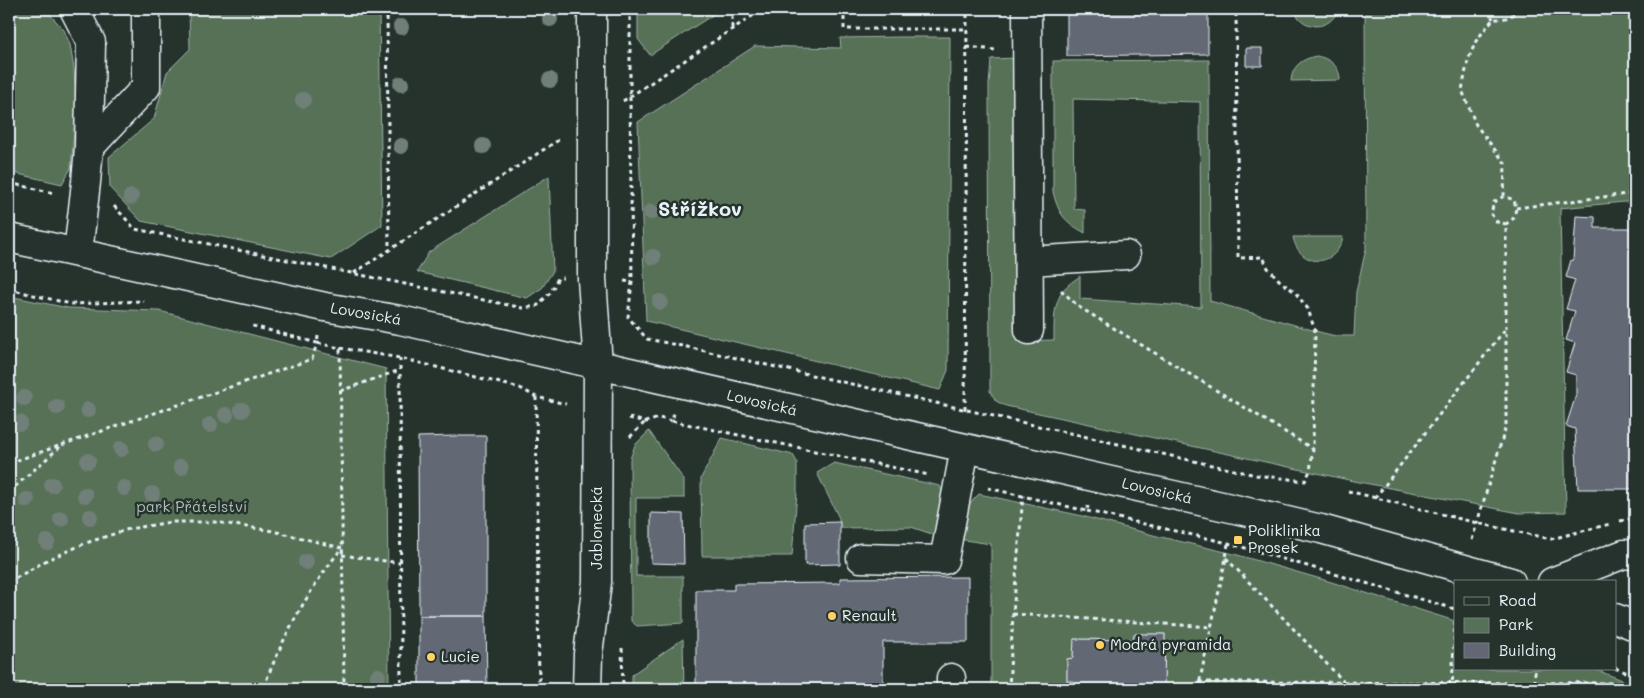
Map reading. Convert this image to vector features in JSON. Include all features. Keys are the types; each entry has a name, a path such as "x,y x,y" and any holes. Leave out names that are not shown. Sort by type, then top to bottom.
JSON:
{"street":[{"path":"74,9 91,42 89,148 78,253"},
{"path":"89,148 146,88 146,9"},
{"name":"Jablonecká","path":"587,689 588,654 597,582 598,365 592,279 592,9"},
{"path":"1027,9 1029,330"},
{"name":"Lovosická","path":"9,238 325,307 400,320 1321,529 1504,580"},
{"path":"1029,261 1126,255"},
{"path":"861,558 944,560 965,448"},
{"path":"1558,580 1630,555"},
{"path":"1616,618 1635,626"}],"path":[{"path":"387,9 389,250"},
{"path":"630,9 632,282 628,316 648,339 687,346 1266,477 1305,481 1310,471 1313,449 1315,331 1308,309 1295,292 1281,282 1268,268 1263,257 1238,258 1236,9"},
{"path":"732,9 732,29"},
{"path":"353,274 630,97 763,9"},
{"path":"844,9 844,30 967,29"},
{"path":"965,410 967,9"},
{"path":"1488,9 1493,19"},
{"path":"1493,19 1505,20 1515,13 1517,9"},
{"path":"1493,19 1476,41 1468,60 1462,90 1476,125 1505,163 1504,196"},
{"path":"9,183 84,202 115,206 135,229 523,308 537,306 551,292 558,278 632,282"},
{"path":"1516,208 1635,193"},
{"path":"1504,196 1514,200 1516,208 1514,218 1506,224 1497,222 1491,214 1494,202 1504,196"},
{"path":"1477,523 1506,426 1506,224"},
{"path":"1029,261 1079,307 1313,449"},
{"path":"9,289 71,304 149,300"},
{"path":"9,463 312,359 325,307"},
{"path":"242,323 316,343 400,358 520,388 536,397 646,422 659,418 672,421 674,409"},
{"path":"1375,498 1506,327"},
{"path":"340,348 344,689"},
{"path":"400,358 401,689"},
{"path":"340,391 400,370"},
{"path":"536,397 539,689"},
{"path":"9,492 64,444"},
{"path":"1348,491 1551,539 1611,524"},
{"path":"1009,689 1022,496"},
{"path":"1088,511 1228,542 1454,609"},
{"path":"1630,555 1619,522 1635,518"},
{"path":"9,582 47,560 86,543 129,529 171,522 215,522 273,531 342,548"},
{"path":"1198,689 1228,542"},
{"path":"264,689 297,613 324,570 342,548"},
{"path":"342,555 400,563"},
{"path":"1226,558 1345,683 1354,689"},
{"path":"1013,614 1211,628"},
{"path":"1452,689 1454,639"},
{"path":"1616,668 1635,676"},
{"path":"1535,670 1535,683"},
{"path":"1199,682 1635,683"}],"green space":[{"path":"9,9 45,9 64,30 70,45 74,69 76,108 71,168 62,184 9,172"},
{"path":"189,9 379,9 382,225 331,259 141,221 110,188 109,157 154,119 167,72 190,49"},
{"path":"638,9 722,9 650,55 638,39"},
{"path":"1293,9 1339,9 1335,17 1329,22 1316,26 1303,22"},
{"path":"1365,9 1635,9 1635,201 1560,208 1566,512 1519,513 1349,480 1006,406 996,401 990,391 989,85 991,59 1017,58 1019,341 1054,340 1055,313 1060,295 1066,287 1080,276 1080,299 1201,307 1200,102 1073,99 1074,209 1085,210 1085,233 1063,217 1053,192 1053,61 1209,60 1210,301 1323,333 1336,336 1354,336 1356,292 1366,249"},
{"path":"950,37 948,370 940,390 646,321 638,122 755,46 841,48 840,38"},
{"path":"1316,56 1325,59 1336,67 1340,80 1291,81 1293,71 1299,64 1306,59"},
{"path":"549,176 553,271 542,288 527,298 417,272 429,252"},
{"path":"1293,237 1343,237 1333,255 1318,261 1302,255"},
{"name":"park Přátelství","path":"9,296 68,308 159,311 386,369 389,689 9,689"},
{"path":"649,431 684,480 684,498 636,498 636,576 683,576 683,623 637,626 631,621 630,459 635,445"},
{"path":"722,438 793,455 797,462 797,492 792,556 702,556 701,478"},
{"path":"834,463 940,486 944,495 941,537 911,527 840,528 839,518 817,473"},
{"path":"979,494 1078,515 1234,554 1454,621 1454,670 1597,670 1635,685 1635,689 1164,689 1165,634 1134,634 1133,640 1074,639 1073,658 1067,659 1067,680 1074,681 1074,689 991,689 991,544 958,539 964,514"},
{"path":"683,639 684,689 632,689 632,675 634,673"}],"building":[{"path":"1067,9 1208,9 1208,54 1067,56"},
{"path":"1246,48 1262,48 1262,66 1246,66"},
{"path":"1576,216 1595,217 1595,228 1635,228 1635,489 1578,489 1575,429 1566,426 1576,395 1576,375 1566,372 1575,343 1566,340 1575,311 1566,309 1575,280 1566,277 1571,260 1573,260"},
{"path":"486,436 486,616 419,616 418,437"},
{"path":"651,513 683,514 684,564 651,563"},
{"path":"840,522 840,565 805,565 805,523"},
{"name":"Renault","path":"968,577 968,642 883,642 883,689 696,689 696,590 734,590 734,584 840,583 840,578"},
{"path":"419,616 486,616 487,689 419,689"},
{"path":"1134,634 1165,634 1164,689 1074,689 1074,681 1067,681 1067,659 1073,658 1074,639 1133,640"}],"place":[{"name":"Poliklinika Prosek","path":"1238,540"},
{"name":"Renault","path":"832,616"},
{"name":"Modrá pyramida","path":"1100,645"},
{"name":"Lucie","path":"431,657"}],"district":[{"name":"Střížkov","path":"700,209"}]}
